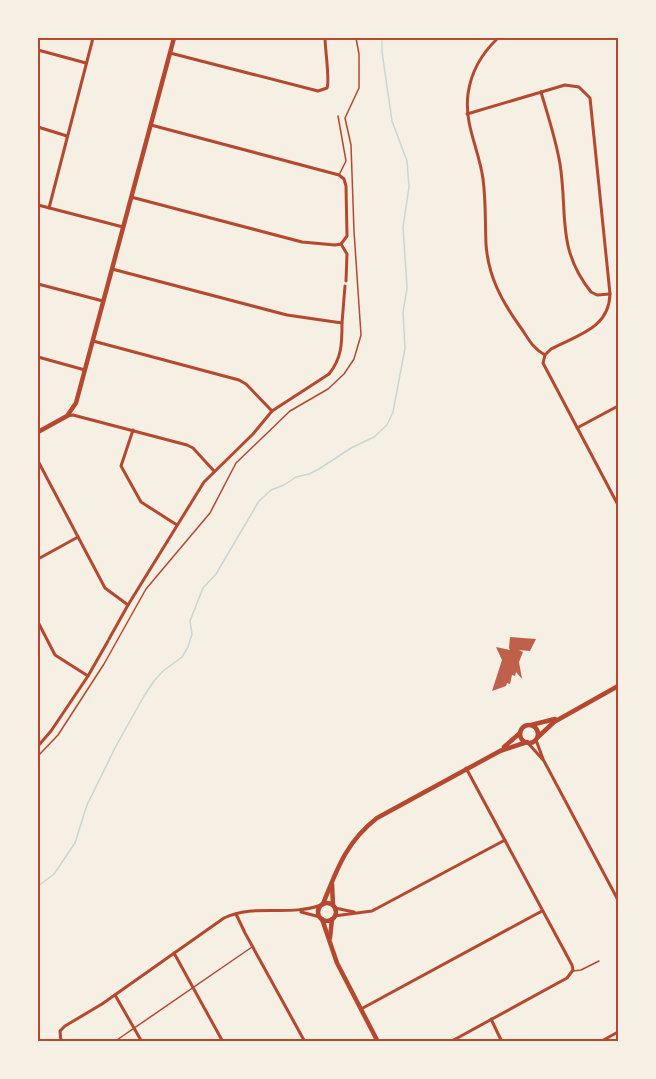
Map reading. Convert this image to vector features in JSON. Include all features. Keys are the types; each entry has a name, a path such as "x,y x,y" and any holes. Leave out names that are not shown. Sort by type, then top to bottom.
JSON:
{"street":[{"path":"49,208 93,38"},
{"path":"67,416 76,403 174,38"},
{"path":"170,52 318,91 325,89 329,82 324,38"},
{"path":"498,38 482,56 468,93 469,128 483,179 486,247 491,273 506,306 534,347 545,355"},
{"path":"38,50 86,63"},
{"path":"467,114 565,85 575,85 586,92 591,102 610,294 608,310 600,322 545,355 543,360 545,368 617,499 618,505"},
{"path":"541,92 561,166 567,247 570,257 591,292 597,295 610,294"},
{"path":"131,197 302,242 335,245 341,244 347,236 346,186 344,179 339,176 151,125"},
{"path":"38,127 67,135"},
{"path":"38,205 123,227"},
{"path":"38,746 51,731 88,676 128,605 204,482 257,430 272,411 324,378 336,366 341,351 348,254 341,244"},
{"path":"112,269 287,315 342,323"},
{"path":"38,284 104,301"},
{"path":"93,341 238,380 246,384 272,411"},
{"path":"38,357 85,370"},
{"path":"578,428 618,406"},
{"path":"38,432 73,415 187,445 193,448 214,471"},
{"path":"133,430 121,466 141,502 177,525"},
{"path":"38,461 105,588 128,605"},
{"path":"38,473 42,470"},
{"path":"38,558 78,537"},
{"path":"38,622 55,655 88,676"},
{"path":"378,1041 336,963 318,909 322,905 347,849 360,832 376,818 500,751 537,738 544,729 618,686"},
{"path":"500,751 525,726 540,724 566,715"},
{"path":"530,725 537,729 537,738 544,760 618,900"},
{"path":"521,732 522,739 528,742 544,760"},
{"path":"450,1041 567,978 573,971 572,965 466,768"},
{"path":"299,911 327,921 334,917 376,909 504,840"},
{"path":"330,940 334,917 333,878"},
{"path":"61,1041 59,1034 62,1028 115,995 212,926 236,913 254,910 299,911 328,903 334,907 362,913"},
{"path":"361,1008 542,910"},
{"path":"236,913 252,947 305,1041"},
{"path":"174,953 223,1041"},
{"path":"115,995 142,1041"},
{"path":"491,1020 502,1041"},
{"path":"600,1041 618,1032"}],"lane":[{"path":"338,116 346,161 339,176"},
{"path":"114,1041 135,1029 252,947"},
{"path":"573,971 581,970 599,961"}],"path":[{"path":"38,756 58,735 104,664 147,589 210,513 236,463 290,411 328,389 344,374 354,359 361,335 351,145 345,118 359,88 357,38"}],"building":[{"path":"510,637 536,639 530,651 519,650 523,652 519,662 522,679 516,672 515,676 512,675 510,684 507,683 506,686 492,691 502,660 496,647 510,650"}],"waterway":[{"path":"38,886 54,874 75,843 87,805 144,696 154,681 182,657 188,647 192,634 190,621 203,588 216,574 259,501 271,490 296,477 319,469 351,448 374,437 387,425 393,412 405,348 403,312 407,288 403,227 409,187 407,161 392,121 382,38"}]}
